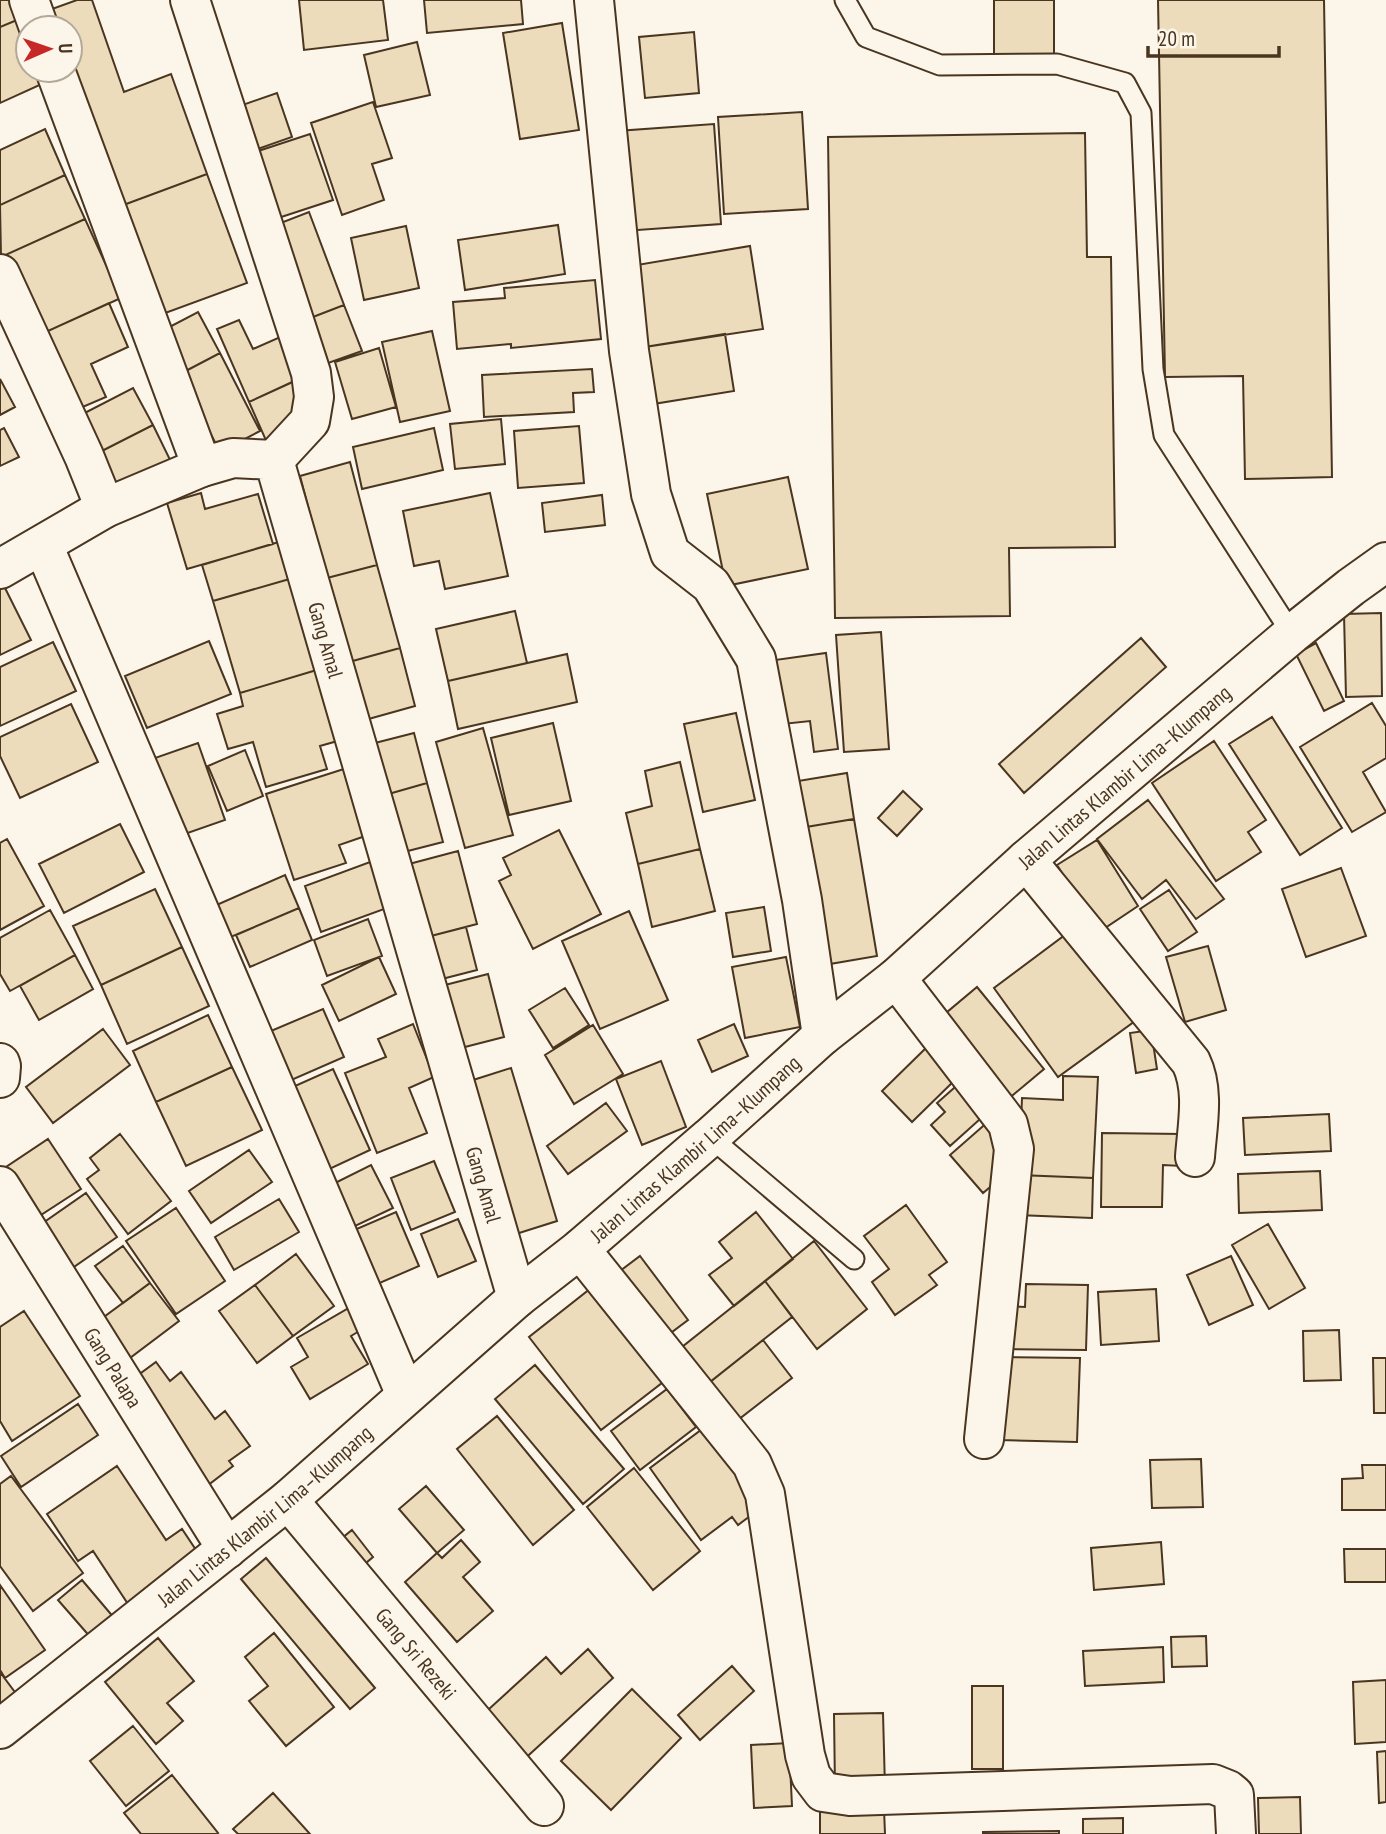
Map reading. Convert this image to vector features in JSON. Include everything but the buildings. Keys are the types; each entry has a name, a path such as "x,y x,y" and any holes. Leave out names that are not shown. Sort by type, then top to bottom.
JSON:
{"street":[{"path":"0,569 105,508 202,467 233,458 274,460 310,421 314,397 311,373 190,0"},
{"path":"594,0 629,351 651,494 670,553 711,584 756,659 802,900 822,1036"},
{"path":"60,84 202,467"},
{"path":"0,274 84,456 105,508"},
{"name":"Gang Amal","path":"274,460 517,1298"},
{"path":"43,545 406,1395"},
{"name":"Jalan Lintas Klambir Lima–Klumpang","path":"0,1729 288,1500 517,1298 580,1249 710,1137 822,1036 896,978 1026,860 1292,634 1386,562"},
{"path":"1026,860 1191,1062 1198,1075 1199,1091 1195,1157"},
{"path":"896,978 1008,1124 1014,1149 984,1439"},
{"path":"0,1063 0,1077"},
{"name":"Gang Palapa","path":"0,1186 227,1549"},
{"path":"580,1249 752,1464 765,1494 805,1755 811,1776 823,1791 850,1796 1213,1784 1234,1795 1236,1834"},
{"name":"Gang Sri Rezeki","path":"288,1500 544,1806"}],"lane":[{"path":"845,0 866,37 940,65 1057,64 1125,83 1141,113 1153,369 1164,435 1292,634"},
{"path":"710,1137 854,1259"}]}
